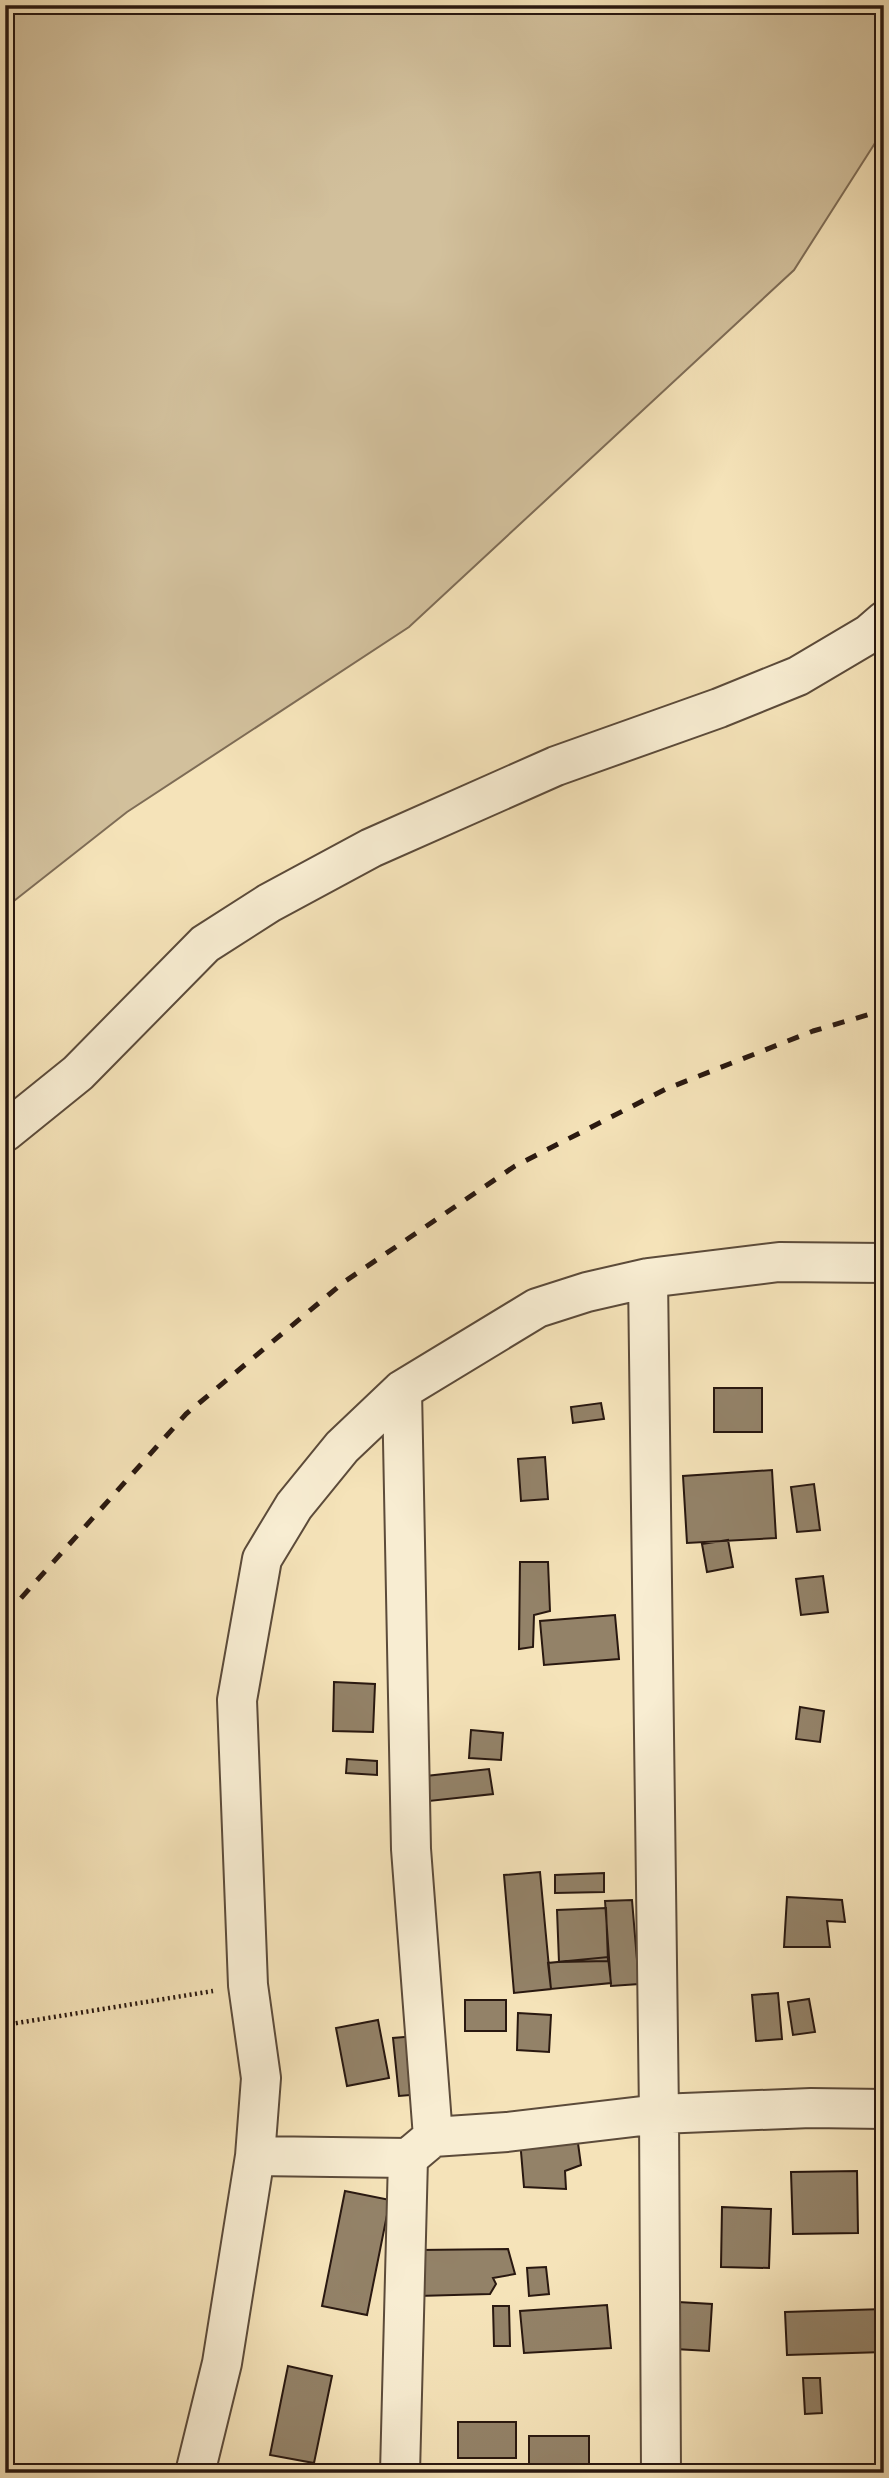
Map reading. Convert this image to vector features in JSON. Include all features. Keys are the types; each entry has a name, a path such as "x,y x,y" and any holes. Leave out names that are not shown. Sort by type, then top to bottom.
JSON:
{"street":[{"path":"5,1132 78,1073 205,944 269,903 371,848 556,766 719,708 798,676 869,634 884,621"},
{"path":"195,2473 222,2363 255,2156 261,2078 248,1985 237,1700 262,1559 294,1506 342,1447 401,1390 537,1308 587,1292 648,1278 779,1262 884,1263"},
{"path":"648,1278 661,2473"},
{"path":"400,2473 421,2148 411,1849 401,1390"},
{"path":"255,2156 421,2148 507,2133 659,2115 811,2108 884,2109"}],"path":[{"path":"5,2025 248,1985"}],"shaded area":[{"path":"5,5 884,5 884,129 794,270 409,627 127,812 5,908"}],"building":[{"path":"714,1388 762,1388 762,1432 714,1432"},
{"path":"601,1403 604,1419 573,1423 571,1407"},
{"path":"545,1457 548,1499 521,1501 518,1459"},
{"path":"772,1470 776,1538 687,1543 683,1476"},
{"path":"814,1484 820,1530 797,1532 791,1487"},
{"path":"728,1540 733,1567 707,1572 702,1544"},
{"path":"520,1562 548,1562 550,1611 534,1615 533,1647 519,1649"},
{"path":"823,1576 828,1612 801,1615 796,1579"},
{"path":"615,1615 619,1659 544,1665 540,1621"},
{"path":"334,1682 375,1684 373,1732 333,1731"},
{"path":"800,1707 824,1711 820,1742 796,1739"},
{"path":"471,1730 503,1733 501,1760 469,1758"},
{"path":"347,1759 377,1761 377,1775 346,1773"},
{"path":"489,1769 493,1794 420,1802 417,1777"},
{"path":"540,1872 551,1989 514,1993 504,1875"},
{"path":"604,1873 604,1892 555,1893 555,1875"},
{"path":"787,1897 842,1900 845,1922 827,1921 830,1947 784,1947"},
{"path":"632,1900 639,1984 611,1986 605,1901"},
{"path":"606,1908 608,1961 559,1962 557,1910"},
{"path":"608,1957 611,1983 551,1989 548,1963"},
{"path":"778,1993 782,2039 756,2041 752,1995"},
{"path":"809,1999 815,2032 793,2035 788,2002"},
{"path":"465,2000 506,2000 506,2031 465,2031"},
{"path":"518,2013 551,2015 549,2052 517,2050"},
{"path":"378,2020 389,2078 347,2086 336,2028"},
{"path":"416,2036 422,2094 399,2096 393,2038"},
{"path":"577,2136 581,2165 565,2171 566,2189 524,2187 520,2140"},
{"path":"857,2171 858,2233 793,2234 791,2172"},
{"path":"345,2191 390,2200 367,2315 322,2306"},
{"path":"722,2207 771,2209 769,2268 721,2267"},
{"path":"508,2249 515,2274 493,2278 496,2284 490,2294 418,2296 418,2250"},
{"path":"546,2267 549,2294 529,2296 527,2268"},
{"path":"678,2302 712,2304 709,2351 675,2349"},
{"path":"607,2305 611,2348 524,2353 520,2311"},
{"path":"493,2306 509,2306 510,2346 494,2346"},
{"path":"884,2309 884,2352 787,2355 785,2312"},
{"path":"288,2366 332,2376 314,2463 270,2455"},
{"path":"803,2378 820,2378 822,2413 805,2414"},
{"path":"458,2422 516,2422 516,2458 458,2458"},
{"path":"529,2436 589,2436 589,2473 529,2473"},
{"path":"455,2467 497,2468 497,2473 455,2473"}],"railway":[{"path":"5,1616 186,1414 344,1282 515,1166 666,1089 813,1031 884,1010"}]}
